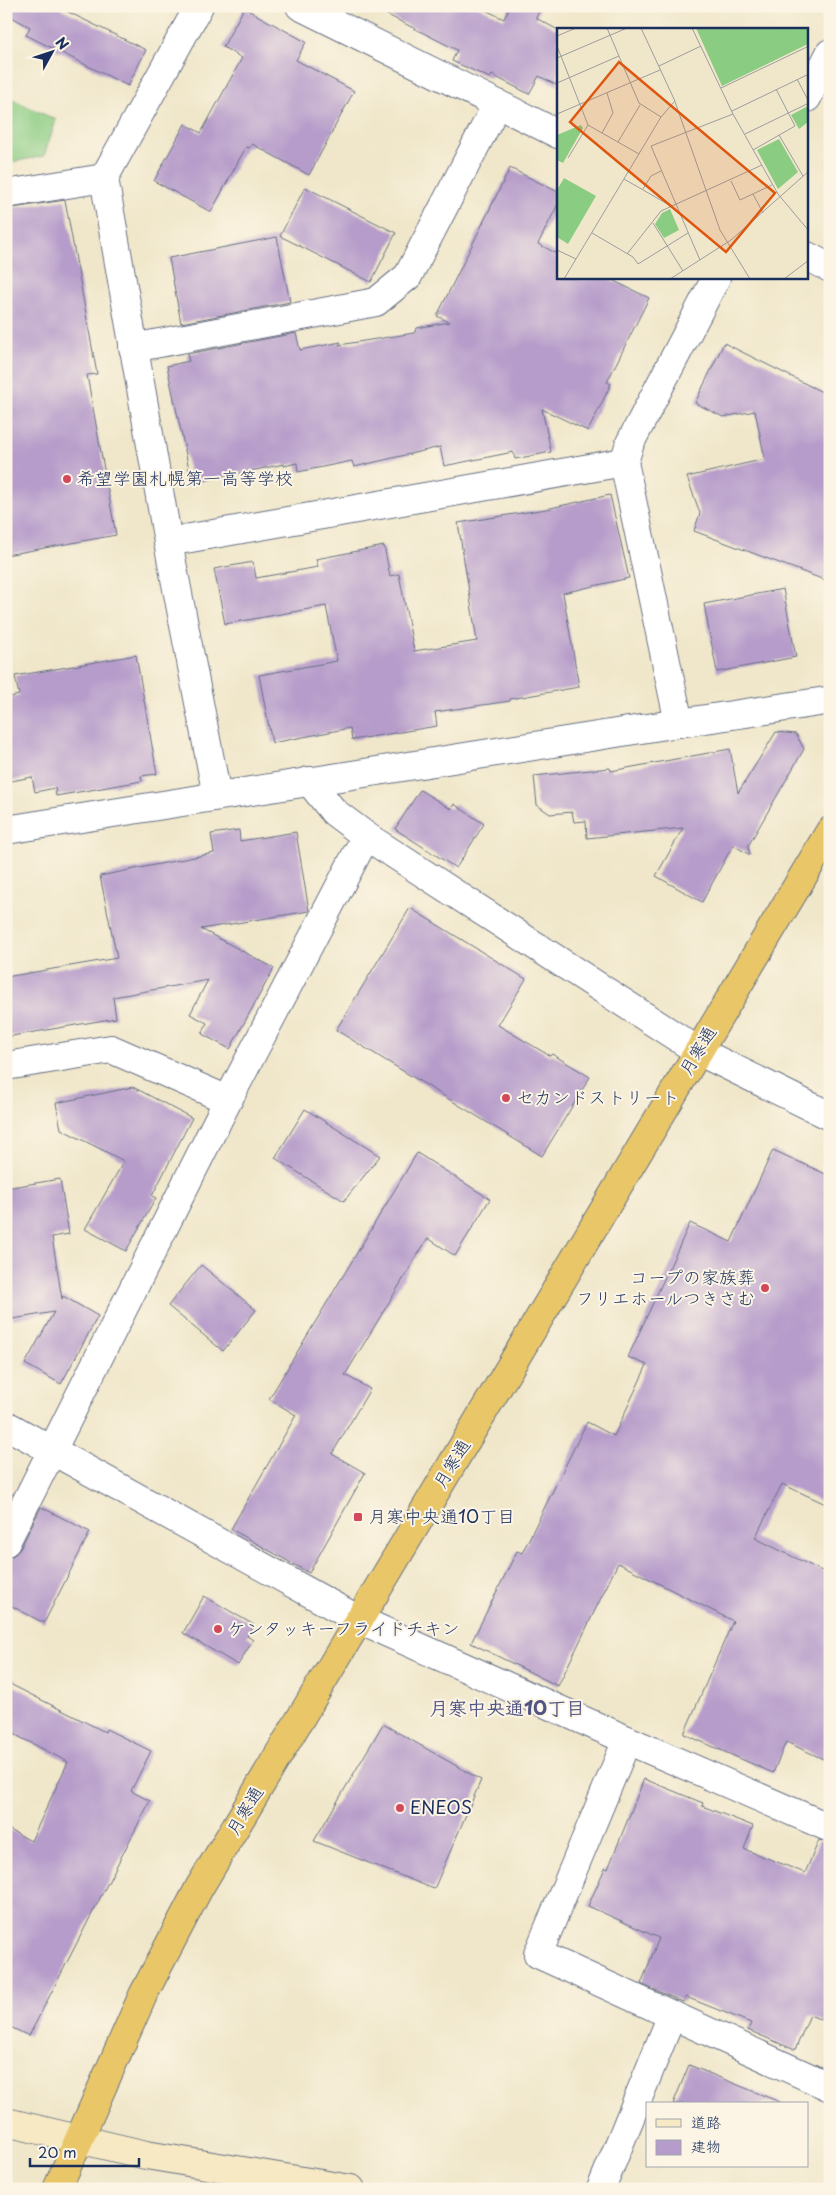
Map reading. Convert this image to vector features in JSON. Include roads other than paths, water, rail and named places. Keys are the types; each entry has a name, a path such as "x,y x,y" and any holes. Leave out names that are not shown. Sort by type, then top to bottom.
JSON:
{"highway":[{"name":"月寒通","path":"58,2189 123,2039 170,1941 199,1888 830,831"}],"main road":[{"path":"6,2122 146,2155 351,2189"}],"street":[{"path":"200,6 104,178 168,542 217,796"},
{"path":"300,6 557,134"},
{"path":"808,96 830,54"},
{"path":"133,348 376,302 408,276 497,104"},
{"path":"6,194 104,178"},
{"path":"808,257 830,268"},
{"path":"679,723 624,462 630,442 715,279"},
{"path":"168,542 624,462"},
{"path":"6,830 679,723 826,701 830,702"},
{"path":"310,781 334,812 366,836 698,1051 830,1116"},
{"path":"6,1542 228,1100 366,836"},
{"path":"6,1066 111,1049 228,1100"},
{"path":"7,1422 52,1452 359,1620 626,1740 830,1828"},
{"path":"626,1740 538,1954 830,2087"},
{"path":"601,2189 672,2015"}],"place":[{"name":"希望学園札幌第一高等学校","path":"67,479"},
{"name":"セカンドストリート","path":"506,1098"},
{"name":"コープの家族葬 フリエホールつきさむ","path":"765,1288"},
{"name":"月寒中央通10丁目","path":"358,1517"},
{"name":"ケンタッキーフライドチキン","path":"218,1629"},
{"name":"ENEOS","path":"400,1808"}],"district":[{"name":"月寒中央通10丁目","path":"507,1708"}]}
